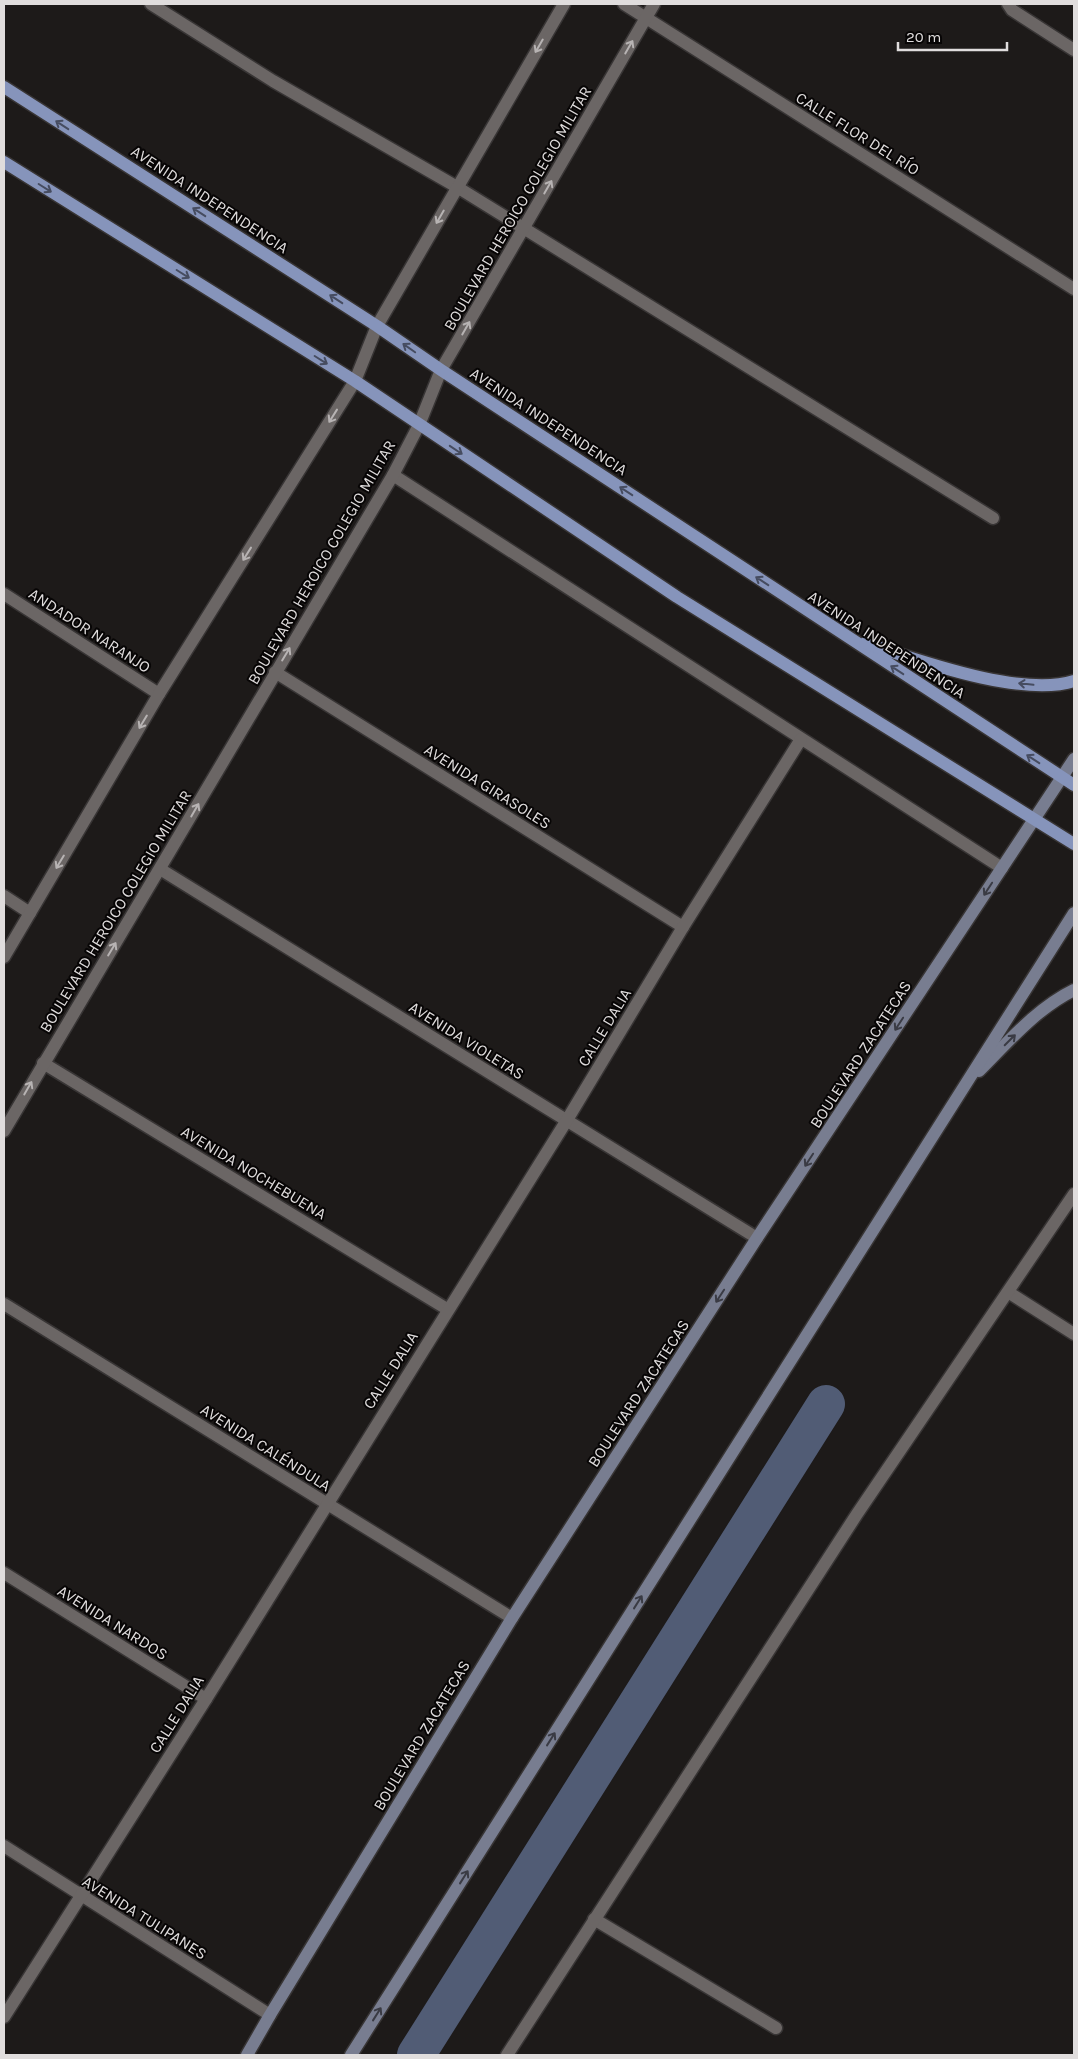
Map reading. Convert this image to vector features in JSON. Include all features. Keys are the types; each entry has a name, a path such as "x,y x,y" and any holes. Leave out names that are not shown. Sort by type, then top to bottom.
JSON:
{"main road":[{"name":"AVENIDA INDEPENDENCIA","path":"4,87 378,326 1074,785"},
{"path":"4,162 355,381 678,597 1074,844"},
{"path":"850,639 956,671 1001,682 1038,685 1074,681"},
{"name":"BOULEVARD ZACATECAS","path":"247,2055 512,1618 757,1238 1074,759"},
{"path":"351,2055 1074,913"},
{"path":"963,1087 1030,1021 1074,990"}],"street":[{"path":"151,4 273,81 457,187 993,518"},
{"path":"4,957 159,694 355,381 378,326 564,4"},
{"name":"CALLE FLOR DEL RÍO","path":"624,4 1074,289"},
{"name":"BOULEVARD HEROICO COLEGIO MILITAR","path":"4,1131 393,476 419,425 442,370 654,4"},
{"path":"1008,4 1012,10 1074,50"},
{"path":"393,476 1002,868"},
{"name":"ANDADOR NARANJO","path":"4,594 159,694"},
{"name":"AVENIDA GIRASOLES","path":"275,672 683,927"},
{"name":"CALLE DALIA","path":"4,2017 206,1699 326,1503 567,1120 683,927 801,739"},
{"name":"AVENIDA VIOLETAS","path":"160,869 757,1238"},
{"path":"4,896 30,913"},
{"name":"AVENIDA NOCHEBUENA","path":"43,1063 448,1309"},
{"path":"507,2055 857,1514 1074,1194"},
{"path":"1008,1292 1074,1333"},
{"name":"AVENIDA CALÉNDULA","path":"4,1304 512,1618"},
{"name":"AVENIDA NARDOS","path":"4,1573 206,1699"},
{"name":"AVENIDA TULIPANES","path":"4,1846 270,2015"},
{"path":"594,1919 776,2028"}],"waterway":[{"path":"416,2055 826,1404"}]}
